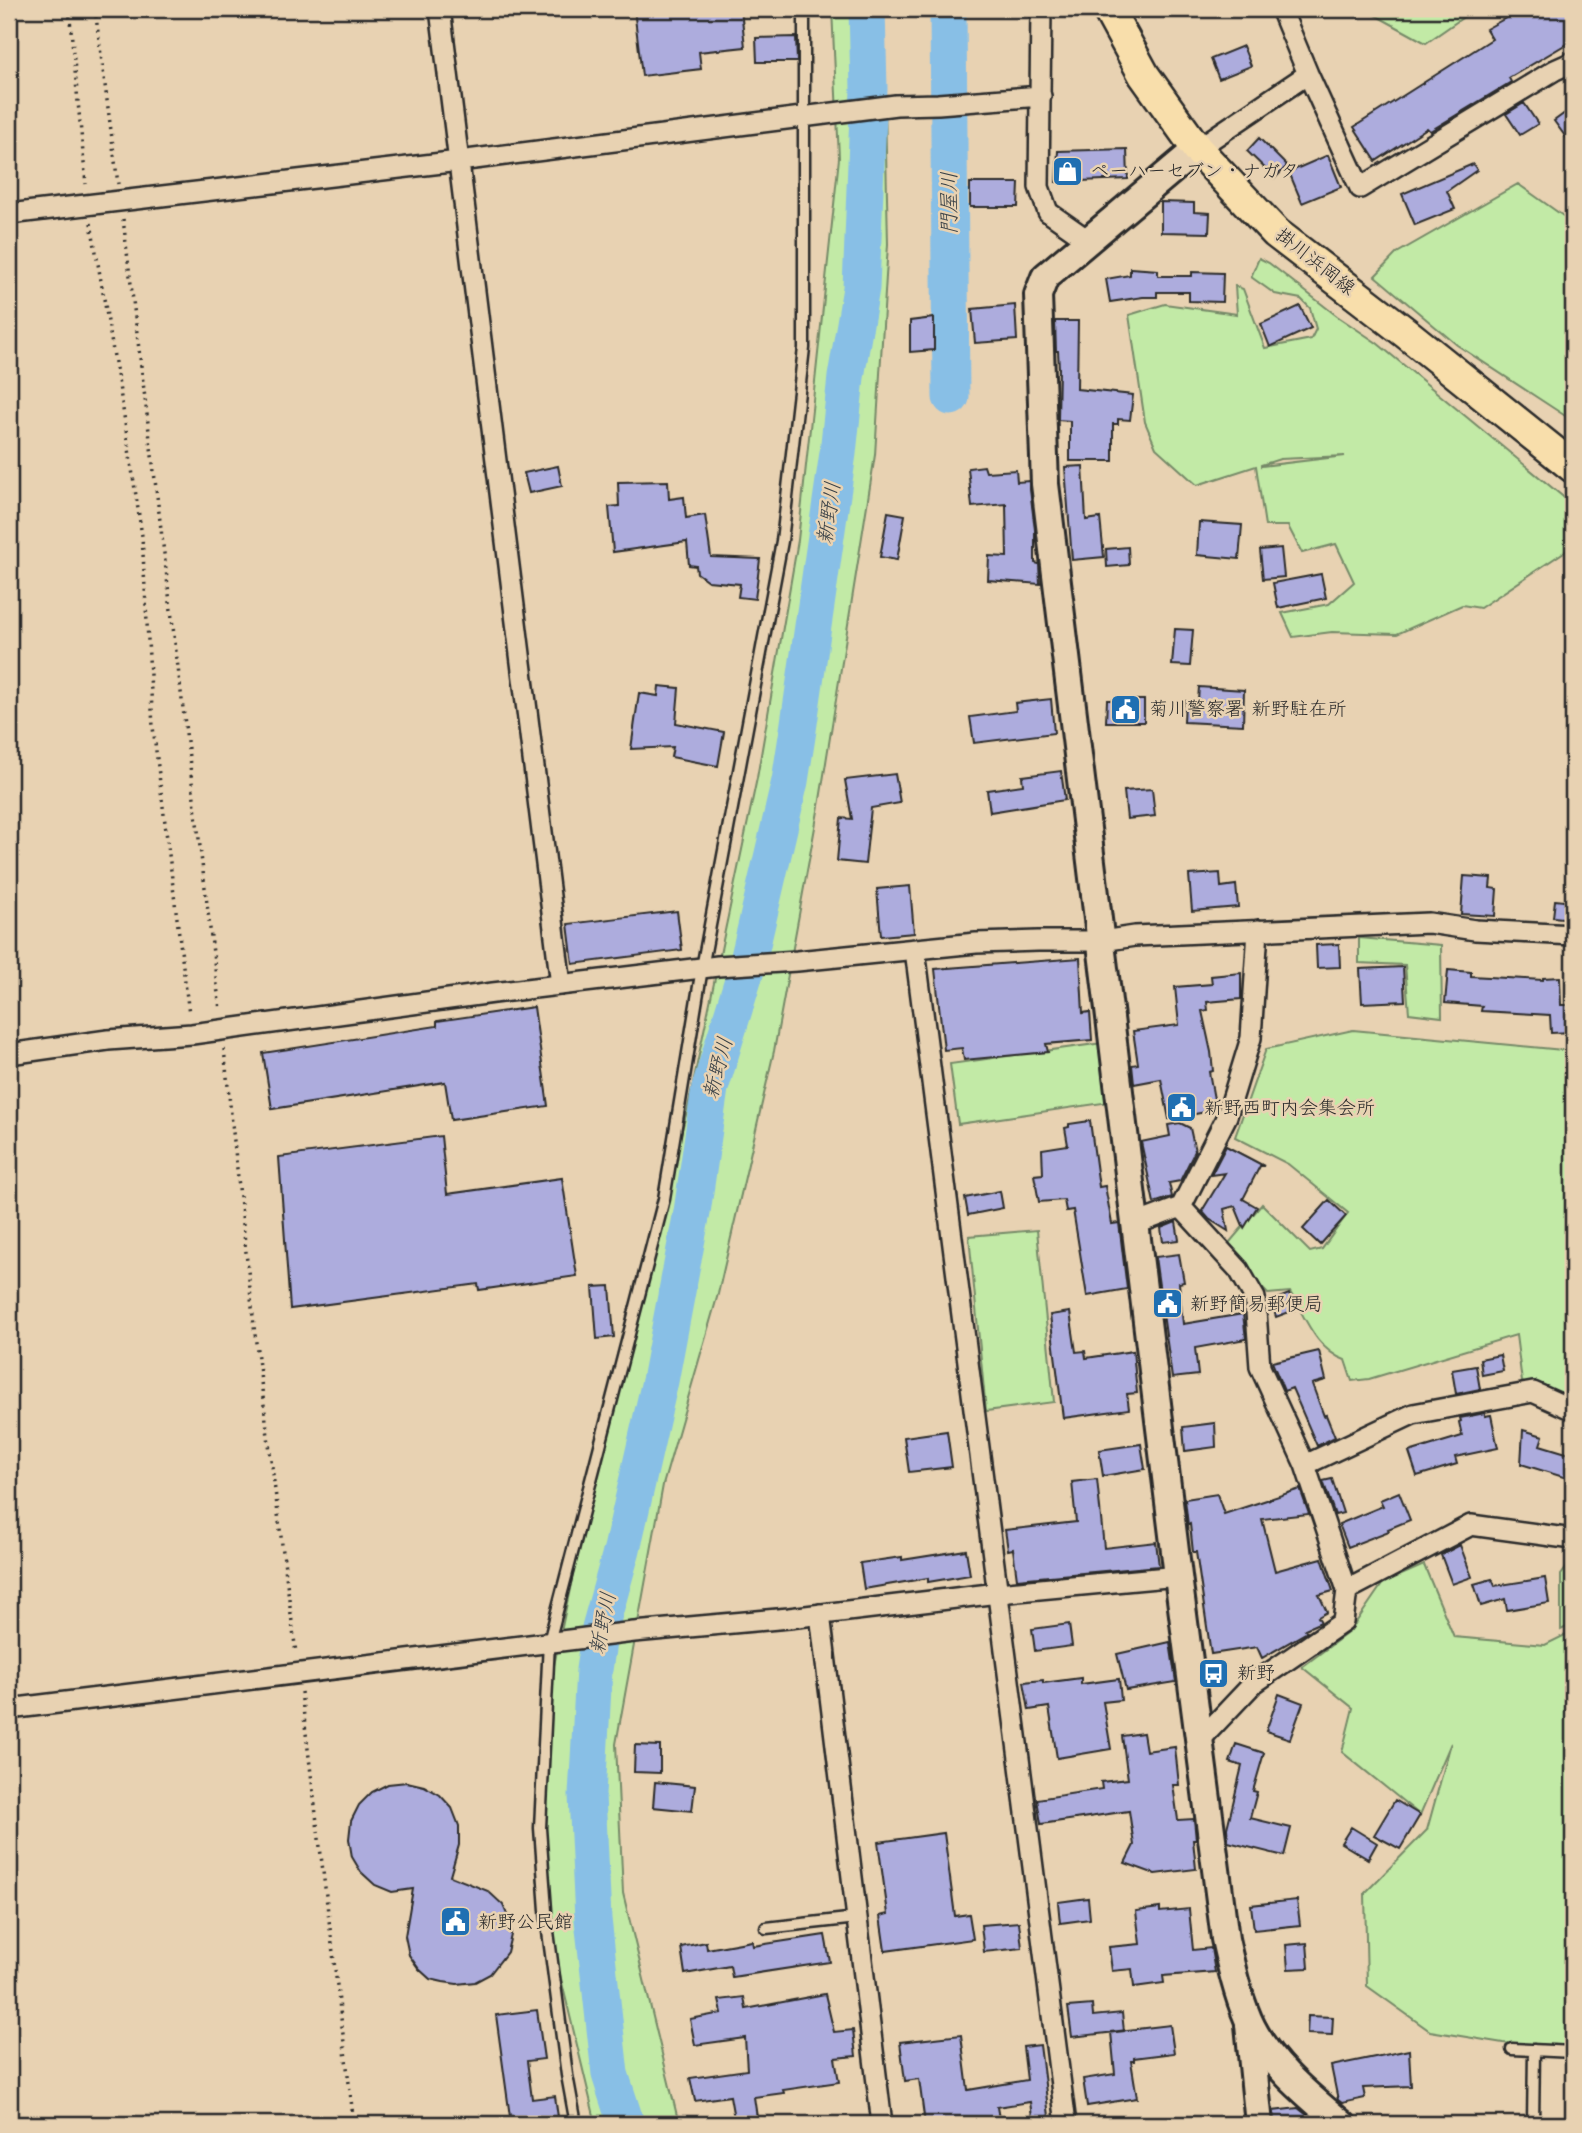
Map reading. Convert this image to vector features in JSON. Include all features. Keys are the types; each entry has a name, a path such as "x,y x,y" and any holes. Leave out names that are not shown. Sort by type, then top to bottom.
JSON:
{"main road":[{"name":"掛川浜岡線","path":"1108,9 1143,75 1197,149 1276,233 1406,332 1573,467"}],"street":[{"path":"440,9 561,985"},
{"path":"1041,9 1040,187 1048,212 1088,240"},
{"path":"1281,9 1360,188 1573,62"},
{"path":"1259,2124 1248,2021 1225,1939 1199,1740 1045,484 1038,295 1045,277 1197,149 1308,74"},
{"path":"9,214 459,161 896,105 1041,96"},
{"path":"9,1054 108,1040 192,1034 710,967 976,943 1102,941 1135,936 1429,923 1475,930 1573,935"},
{"path":"1136,1224 1181,1207 1227,1116 1251,1038 1258,930"},
{"path":"915,950 1066,2124"},
{"path":"1181,1207 1239,1270 1255,1298 1260,1367 1305,1465 1347,1590 1343,1622 1253,1684 1199,1740"},
{"path":"1305,1465 1413,1414 1533,1392 1573,1410"},
{"path":"1347,1590 1471,1525 1573,1539"},
{"path":"9,1709 634,1632 1178,1576"},
{"path":"820,1614 882,2124"},
{"path":"1248,2021 1270,2054 1307,2095 1342,2124"}],"lane":[{"path":"576,2124 547,1924 540,1828 549,1642 664,1199 710,967 782,541 804,348 808,118 804,9"},
{"path":"766,1928 857,1917"},
{"path":"1512,2049 1573,2052"},
{"path":"1533,2124 1534,2050"}],"path":[{"path":"69,9 88,204 142,536 153,727 192,1034"},
{"path":"95,9 121,200 222,1030 255,1335 354,2124"}],"green space":[{"path":"832,9 883,9 888,244 875,455 820,800 774,1051 718,1294 663,1485 616,1744 623,1893 679,2124 596,2124 537,1879 547,1699 603,1430 688,1107 757,778 798,540 839,158"},
{"path":"1364,9 1475,9 1426,43"},
{"path":"1518,184 1573,223 1573,421 1457,345 1375,276 1397,253"},
{"path":"1259,258 1269,263 1337,316 1377,343 1573,505 1573,546 1480,608 1462,605 1397,634 1332,632 1293,637 1282,613 1329,604 1354,582 1336,544 1302,553 1288,526 1265,526 1256,466 1197,485 1156,448 1145,422 1129,315 1165,304 1237,314 1235,286 1243,289 1265,348 1311,339 1316,329 1310,308 1301,299 1275,294 1251,277","holes":["1345,456 1261,466 1280,459"]},
{"path":"1359,938 1441,945 1442,1017 1409,1013 1405,965 1359,963"},
{"path":"1353,1030 1573,1051 1573,1408 1522,1382 1516,1335 1369,1379 1352,1381 1345,1360 1326,1349 1319,1341 1290,1292 1268,1294 1224,1249 1262,1204 1310,1252 1322,1249 1348,1213 1288,1164 1235,1137 1266,1049"},
{"path":"1103,1043 1110,1102 958,1124 950,1064"},
{"path":"1037,1230 1054,1402 986,1411 969,1236"},
{"path":"1573,1559 1573,1624 1561,1630 1561,1575"},
{"path":"1424,1565 1454,1637 1545,1645 1573,1631 1573,2050 1503,2043 1430,2031 1367,1986 1365,1893 1427,1830 1451,1743 1420,1815 1342,1752 1353,1708 1302,1667 1350,1631 1383,1583"}],"building":[{"path":"634,9 741,9 745,47 699,52 701,69 642,76"},
{"path":"1522,9 1527,9 1532,17 1549,9 1573,9 1573,40 1509,78 1511,82 1430,131 1427,128 1376,161 1354,127 1492,39 1486,29"},
{"path":"796,37 797,62 757,62 756,38"},
{"path":"1243,46 1251,66 1219,79 1211,59"},
{"path":"1524,103 1538,124 1520,135 1506,114"},
{"path":"1573,107 1573,147 1554,121"},
{"path":"1259,138 1287,166 1275,178 1247,151"},
{"path":"1127,149 1128,179 1056,182 1058,151"},
{"path":"1328,155 1341,187 1302,203 1289,172"},
{"path":"1473,164 1477,170 1447,191 1455,209 1415,225 1402,194"},
{"path":"970,183 1019,183 1018,207 970,207"},
{"path":"1161,202 1194,203 1194,212 1210,213 1209,233 1161,232"},
{"path":"1130,268 1158,270 1158,276 1192,276 1192,272 1223,273 1222,302 1189,301 1189,292 1157,292 1157,297 1110,302 1106,279 1130,275"},
{"path":"1015,305 1017,340 975,343 972,309"},
{"path":"1300,306 1311,328 1270,347 1261,324"},
{"path":"934,318 934,350 910,352 910,321"},
{"path":"1055,321 1078,321 1077,389 1133,395 1130,420 1118,419 1118,424 1113,424 1113,461 1070,461 1070,421 1058,420 1059,368"},
{"path":"558,466 562,486 529,493 524,473"},
{"path":"984,466 986,472 1016,470 1017,482 1029,481 1035,530 1035,563 1039,564 1040,584 988,580 989,556 1007,557 1006,504 972,507 968,468"},
{"path":"1083,466 1086,520 1100,518 1104,557 1072,560 1065,467"},
{"path":"668,481 669,499 684,497 686,518 705,515 711,557 760,559 755,599 738,597 740,584 708,581 697,573 696,566 689,565 687,542 613,552 609,507 619,506 618,482"},
{"path":"888,512 905,515 897,560 880,557"},
{"path":"1199,522 1242,525 1239,559 1197,555"},
{"path":"1128,547 1129,565 1107,567 1106,549"},
{"path":"1281,548 1284,577 1263,579 1260,550"},
{"path":"1321,574 1326,598 1278,608 1273,583"},
{"path":"1175,629 1193,630 1190,666 1172,665"},
{"path":"659,686 679,688 676,723 724,732 718,766 671,757 673,747 631,749 639,693 658,696"},
{"path":"1199,687 1244,690 1243,725 1184,722 1185,701 1198,701"},
{"path":"1051,699 1054,733 974,743 970,717 1016,711 1015,703"},
{"path":"1107,700 1144,700 1144,722 1106,722"},
{"path":"1061,771 1065,800 990,812 987,790 1023,785 1022,776"},
{"path":"895,774 900,803 871,808 865,864 837,861 841,818 852,819 845,780"},
{"path":"1152,789 1155,816 1127,819 1124,791"},
{"path":"1220,873 1221,887 1236,885 1238,907 1192,911 1189,875"},
{"path":"1464,876 1491,878 1490,888 1497,889 1495,916 1461,914"},
{"path":"910,886 914,933 881,936 877,889"},
{"path":"1555,900 1573,902 1573,919 1553,917"},
{"path":"677,911 682,950 573,964 568,924"},
{"path":"1339,944 1340,967 1317,968 1316,945"},
{"path":"1080,958 1083,1013 1090,1012 1092,1040 1046,1044 1048,1052 964,1060 962,1048 944,1050 935,969"},
{"path":"1403,967 1405,1001 1362,1003 1360,969"},
{"path":"1448,970 1471,972 1471,976 1543,980 1560,977 1561,1005 1573,1005 1573,1032 1551,1033 1550,1015 1481,1011 1482,1006 1445,1003"},
{"path":"1241,973 1241,999 1207,1002 1208,1010 1202,1011 1211,1052 1213,1071 1209,1072 1216,1110 1169,1119 1161,1079 1134,1084 1132,1065 1138,1064 1133,1031 1179,1025 1175,987 1212,984 1211,976"},
{"path":"534,1007 548,1106 451,1120 445,1082 272,1109 263,1053 437,1026 437,1021"},
{"path":"1090,1121 1099,1187 1105,1186 1112,1224 1119,1223 1127,1289 1087,1296 1073,1210 1066,1211 1064,1200 1039,1202 1034,1175 1043,1174 1042,1149 1068,1145 1065,1128 1069,1127 1069,1124"},
{"path":"1180,1123 1190,1128 1195,1151 1180,1181 1169,1183 1172,1197 1154,1203 1141,1142 1170,1136 1168,1125"},
{"path":"441,1136 447,1194 562,1178 577,1276 479,1290 478,1284 290,1309 279,1157"},
{"path":"1226,1146 1264,1166 1260,1166 1243,1199 1257,1207 1244,1228 1235,1206 1224,1209 1228,1231 1202,1211 1225,1173 1211,1175"},
{"path":"1000,1191 1003,1208 968,1215 965,1198"},
{"path":"1329,1200 1346,1216 1320,1245 1303,1229"},
{"path":"1176,1222 1179,1240 1163,1242 1161,1228"},
{"path":"1179,1254 1184,1282 1179,1283 1183,1324 1243,1314 1246,1339 1195,1348 1198,1375 1172,1378 1155,1257"},
{"path":"610,1286 614,1337 597,1339 593,1287"},
{"path":"1289,1294 1295,1310 1276,1317 1271,1301"},
{"path":"1070,1312 1076,1352 1085,1351 1086,1358 1133,1351 1137,1393 1127,1394 1129,1409 1063,1418 1050,1315"},
{"path":"1319,1351 1326,1380 1312,1384 1335,1437 1317,1446 1292,1388 1284,1391 1272,1362"},
{"path":"1500,1355 1503,1371 1482,1375 1480,1359"},
{"path":"1476,1366 1480,1389 1456,1394 1452,1370"},
{"path":"1485,1413 1485,1416 1491,1415 1498,1448 1455,1457 1457,1464 1417,1476 1409,1452 1462,1436 1460,1418"},
{"path":"1215,1423 1216,1447 1185,1451 1183,1427"},
{"path":"1523,1430 1543,1436 1540,1445 1573,1455 1573,1480 1521,1464"},
{"path":"947,1431 952,1467 909,1472 904,1437"},
{"path":"1141,1444 1145,1469 1103,1476 1099,1450"},
{"path":"1097,1479 1104,1548 1156,1542 1159,1566 1017,1579 1013,1549 1008,1550 1005,1530 1076,1522 1072,1482"},
{"path":"1332,1479 1343,1513 1335,1515 1323,1481"},
{"path":"1300,1489 1309,1514 1262,1519 1275,1571 1322,1558 1333,1591 1319,1595 1327,1612 1318,1617 1321,1622 1305,1629 1307,1632 1262,1658 1257,1647 1211,1654 1185,1499 1217,1494 1224,1514"},
{"path":"1399,1492 1410,1520 1348,1547 1339,1524 1383,1506 1380,1500"},
{"path":"1460,1545 1472,1577 1452,1584 1441,1555"},
{"path":"966,1550 970,1575 928,1582 928,1578 864,1589 860,1563 902,1557 902,1560"},
{"path":"1545,1578 1549,1603 1507,1610 1505,1599 1481,1606 1474,1584 1492,1579 1495,1586"},
{"path":"1069,1624 1072,1646 1035,1651 1032,1629"},
{"path":"1170,1642 1176,1682 1126,1690 1117,1654"},
{"path":"1081,1678 1081,1684 1119,1679 1121,1700 1103,1702 1111,1749 1057,1758 1049,1707 1029,1710 1024,1682 1043,1680 1043,1683"},
{"path":"1279,1694 1303,1703 1290,1739 1266,1731"},
{"path":"1143,1733 1146,1751 1175,1747 1179,1785 1173,1785 1178,1820 1194,1819 1196,1869 1155,1874 1125,1863 1134,1845 1129,1811 1041,1824 1037,1799 1102,1789 1101,1782 1128,1779 1122,1736"},
{"path":"1236,1744 1264,1753 1253,1791 1257,1792 1250,1818 1291,1828 1284,1856 1228,1842 1227,1828 1242,1766 1230,1762"},
{"path":"635,1745 660,1746 660,1773 634,1772"},
{"path":"407,1782 424,1786 440,1795 452,1808 459,1826 459,1845 450,1876 488,1891 503,1905 509,1919 511,1935 507,1952 490,1974 475,1982 457,1984 430,1979 419,1969 409,1955 405,1936 413,1889 392,1892 375,1885 361,1872 352,1857 349,1839 351,1821 359,1805 372,1792 388,1784"},
{"path":"655,1782 695,1786 692,1811 653,1807"},
{"path":"1395,1800 1420,1815 1400,1849 1374,1835"},
{"path":"1351,1827 1377,1843 1368,1859 1341,1843"},
{"path":"944,1833 955,1916 969,1914 973,1939 885,1951 880,1916 888,1914 878,1842"},
{"path":"1088,1898 1090,1919 1060,1923 1058,1902"},
{"path":"1297,1900 1300,1925 1254,1930 1251,1905"},
{"path":"1160,1908 1160,1912 1189,1909 1193,1950 1211,1948 1215,1972 1163,1976 1164,1983 1134,1987 1132,1969 1112,1971 1109,1947 1140,1944 1136,1911"},
{"path":"1019,1922 1022,1948 984,1952 981,1925"},
{"path":"825,1935 830,1962 732,1977 730,1966 685,1974 681,1947 706,1942 707,1949 752,1941 753,1946"},
{"path":"1307,1943 1309,1968 1288,1969 1286,1945"},
{"path":"825,1994 834,2032 853,2030 856,2056 835,2058 839,2082 754,2097 758,2124 735,2124 730,2096 695,2101 690,2078 747,2070 745,2038 695,2045 690,2019 722,2013 719,2000 744,1997 746,2009"},
{"path":"1092,2005 1093,2016 1122,2013 1124,2031 1072,2037 1068,2007"},
{"path":"537,2010 544,2059 527,2061 532,2099 555,2096 559,2124 511,2124 496,2015"},
{"path":"1308,2016 1333,2017 1332,2035 1307,2034"},
{"path":"1170,2025 1174,2053 1134,2058 1134,2061 1131,2061 1137,2098 1087,2106 1083,2079 1115,2074 1111,2032"},
{"path":"961,2035 968,2090 1027,2080 1023,2047 1040,2045 1050,2124 1033,2124 1030,2102 997,2107 1000,2124 925,2124 919,2079 905,2081 900,2042"},
{"path":"1409,2050 1411,2086 1363,2088 1365,2098 1342,2103 1338,2100 1331,2066"},
{"path":"1298,2108 1312,2119 1313,2124 1274,2124 1273,2111"}],"waterway":[{"name":"新野川","path":"626,2124 610,2074 593,1919 587,1795 594,1670 600,1628 622,1549 660,1381 692,1212 710,1088 746,970 790,781 838,453 846,377 861,288 869,89 867,9"},
{"name":"門屋川","path":"948,9 951,397"}],"place":[{"name":"ペーハーセブン・ナガタ","path":"1067,171"},
{"name":"菊川警察署 新野駐在所","path":"1126,709"},
{"name":"新野西町内会集会所","path":"1181,1108"},
{"name":"新野簡易郵便局","path":"1167,1304"},
{"name":"新野","path":"1214,1673"},
{"name":"新野公民館","path":"455,1922"}]}
